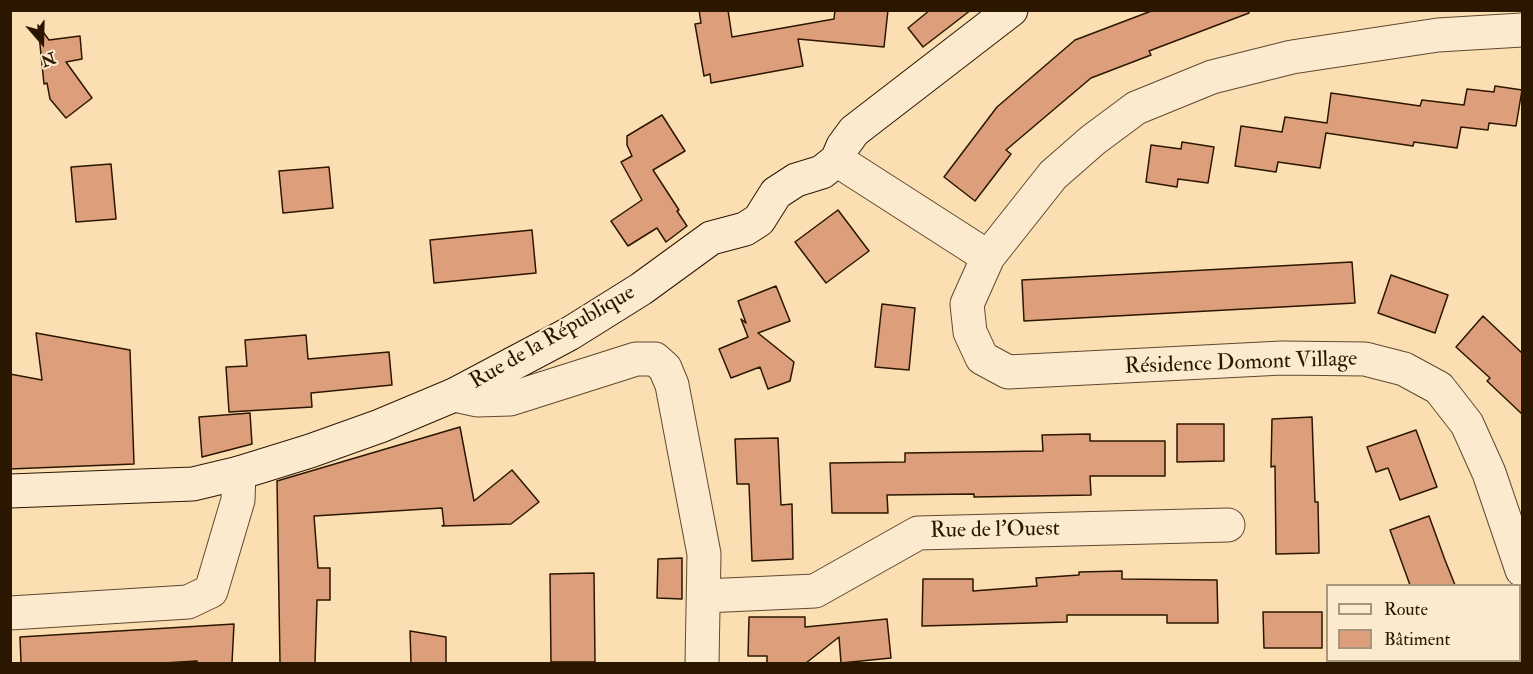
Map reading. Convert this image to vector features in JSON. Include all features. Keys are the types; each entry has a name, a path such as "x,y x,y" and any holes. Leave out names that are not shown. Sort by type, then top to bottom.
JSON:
{"street":[{"name":"Rue de la République","path":"10,491 193,484 239,473 310,451 380,426 454,394 569,334 641,289 711,238 745,229 759,220 777,193 796,180 822,172 837,160 843,146 854,131 1011,10"},
{"name":"Résidence Domont Village","path":"1522,30 1438,34 1292,57 1212,77 1136,108 1093,140 1053,175 988,257 967,304 970,332 982,358 1008,372 1282,358 1365,359 1404,369 1438,388 1467,424 1489,473 1522,570"},
{"path":"837,160 988,257"},
{"path":"454,394 477,400 510,399 636,359 655,359 665,368 672,385 704,554 702,663"},
{"path":"10,613 188,602 211,591 238,500 239,473"},
{"name":"Rue de l'Ouest","path":"704,596 815,591 918,533 1228,525"}],"building":[{"path":"699,10 728,10 732,37 834,19 835,10 888,10 884,47 798,39 803,66 711,83 710,74 704,76 695,24 701,23"},
{"path":"930,10 971,10 923,47 908,28"},
{"path":"1154,10 1249,10 1249,13 1149,51 1151,55 1091,78 1006,150 1011,154 975,201 944,177 997,107 1075,40"},
{"path":"38,25 49,40 80,36 82,59 66,62 92,98 66,118 50,99 47,83 44,84"},
{"path":"1495,86 1522,90 1516,126 1489,123 1488,130 1461,127 1457,148 1414,142 1413,146 1326,133 1320,168 1278,162 1276,172 1235,166 1241,126 1282,132 1285,117 1327,123 1331,93 1420,106 1422,100 1464,105 1467,89 1494,92"},
{"path":"662,115 685,151 653,170 687,226 666,242 657,228 628,246 611,221 642,200 621,162 632,156 627,145 627,136"},
{"path":"1182,142 1214,147 1208,183 1178,179 1177,187 1146,182 1151,145 1181,149"},
{"path":"111,164 116,219 76,222 71,167"},
{"path":"329,167 333,208 283,213 279,171"},
{"path":"838,210 869,251 826,283 795,242"},
{"path":"532,230 536,273 434,283 430,240"},
{"path":"1352,262 1355,303 1024,321 1022,280"},
{"path":"1391,275 1448,295 1435,333 1378,313"},
{"path":"776,286 790,321 758,333 794,362 790,381 768,389 760,367 731,378 719,349 748,337 741,319 746,323 738,301"},
{"path":"882,304 915,308 909,370 875,367"},
{"path":"1483,316 1522,353 1522,414 1487,381 1490,378 1456,347"},
{"path":"36,333 130,350 134,464 10,469 10,374 42,380"},
{"path":"306,335 308,359 389,352 392,385 311,393 312,407 229,412 226,367 247,366 245,340"},
{"path":"250,413 252,444 202,457 199,417"},
{"path":"1312,417 1319,553 1276,554 1275,466 1271,467 1272,419"},
{"path":"1177,424 1224,424 1224,461 1177,462"},
{"path":"460,427 474,501 512,470 539,502 511,524 442,526 444,525 442,508 314,516 318,568 330,568 330,600 317,600 315,663 280,663 277,481"},
{"path":"1416,430 1437,487 1400,500 1388,468 1376,472 1367,447"},
{"path":"1090,434 1090,441 1165,441 1165,476 1090,476 1091,495 974,497 974,494 887,495 888,513 832,513 830,463 905,462 905,453 1043,451 1042,435"},
{"path":"778,438 781,505 792,504 793,559 752,561 749,484 737,484 735,439"},
{"path":"1429,516 1455,584 1410,584 1390,530"},
{"path":"682,558 682,599 657,598 658,559"},
{"path":"1122,571 1122,579 1217,580 1218,623 1167,623 1167,615 1067,615 1067,622 922,626 923,579 973,579 973,591 1037,586 1036,578 1079,575 1079,572"},
{"path":"594,573 595,662 551,662 550,574"},
{"path":"1263,612 1322,612 1322,648 1264,648"},
{"path":"749,617 805,617 805,627 887,619 891,658 841,663 839,637 806,663 767,663 767,656 748,656"},
{"path":"234,624 232,663 197,663 197,661 21,663 20,637"},
{"path":"410,631 446,637 446,663 411,663"}]}
